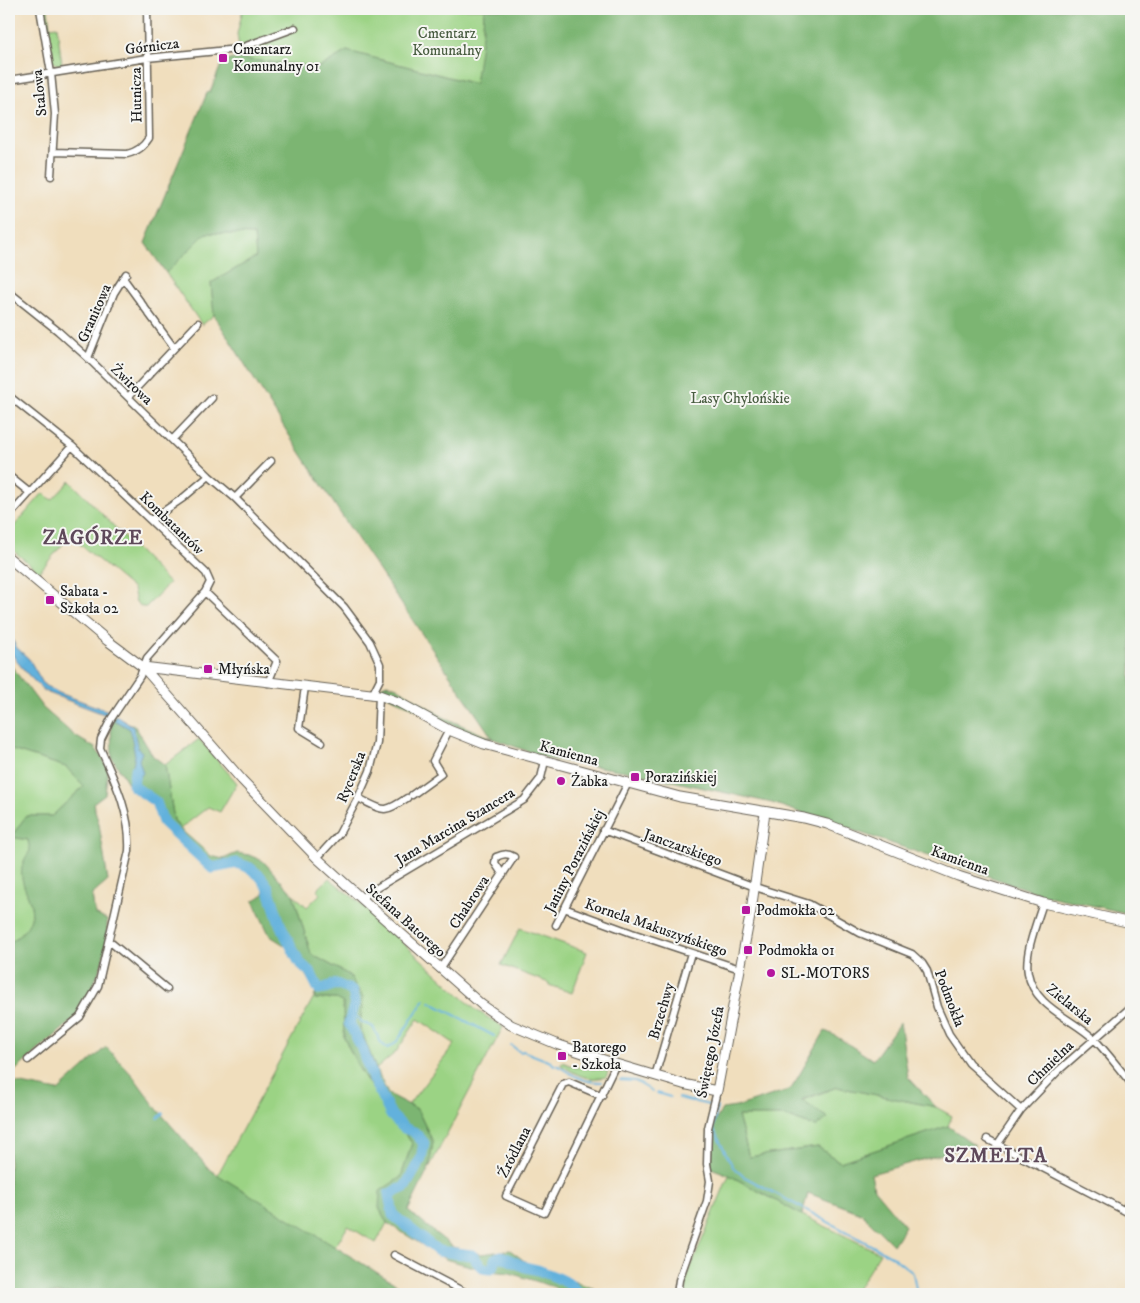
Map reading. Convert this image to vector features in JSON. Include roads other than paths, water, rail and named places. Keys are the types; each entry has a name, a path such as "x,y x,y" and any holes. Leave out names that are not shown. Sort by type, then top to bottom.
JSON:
{"street":[{"name":"Stalowa","path":"40,9 51,73 55,114 51,176"},
{"name":"Hutnicza","path":"53,152 127,154 143,147 149,138 147,9"},
{"name":"Górnicza","path":"9,80 147,58 238,49 295,28"},
{"name":"Granitowa","path":"88,358 114,293 124,276 174,348"},
{"name":"Żwirowa","path":"9,292 88,358 209,476 235,498 344,607 364,632 377,654 380,664 380,679 376,695"},
{"path":"128,397 198,323"},
{"name":"Kombatantów","path":"9,396 72,446 206,573 210,582 205,592"},
{"path":"172,440 212,398"},
{"path":"9,516 72,446"},
{"path":"235,498 272,461"},
{"path":"9,476 30,492"},
{"path":"151,520 183,498 209,476"},
{"name":"Stefana Batorego","path":"9,558 143,668 242,780 317,858 482,1005 512,1025 559,1045 655,1076 706,1090 717,1091"},
{"path":"28,1060 80,1016 92,1000 98,986 130,852 122,798 100,748 101,739 115,712 140,676 147,658 205,592 277,661 268,683"},
{"name":"Kamienna","path":"143,668 159,668 376,695 398,702 449,730 484,744 680,797 804,818 827,824 958,876 1043,903 1131,923"},
{"path":"305,687 299,728 322,742"},
{"name":"Rycerska","path":"317,858 339,834 370,771 377,743 376,695"},
{"path":"358,798 383,810 390,809 441,774 432,761 449,730"},
{"name":"Jana Marcina Szancera","path":"362,899 365,895 524,800 541,778 545,761"},
{"name":"Janiny Porazińskiej","path":"556,925 628,783"},
{"name":"Świętego Józefa","path":"677,1294 680,1275 707,1202 710,1181 706,1164 708,1128 717,1091 755,887 765,812"},
{"name":"Janczarskiego","path":"603,830 755,887"},
{"name":"Chabrowa","path":"440,969 503,875"},
{"name":"Podmokła","path":"755,887 809,904 860,933 912,954 927,971 937,1008 949,1034 969,1063 1021,1110"},
{"name":"Zielarska","path":"1043,903 1028,961 1028,973 1033,988 1042,1001 1093,1038 1131,1083"},
{"name":"Kornela Makuszyńskiego","path":"564,908 740,969"},
{"path":"110,941 167,989"},
{"name":"Brzechwy","path":"655,1076 692,953"},
{"name":"Chmielna","path":"997,1145 1021,1110 1058,1071 1093,1038 1131,1007"},
{"name":"Źródlana","path":"602,1096 569,1082 563,1084 506,1196 544,1213 602,1096 616,1064"},
{"path":"987,1139 1128,1212 1131,1198"},
{"path":"394,1255 468,1294"}],"water":[{"path":"9,633 16,647 29,659 44,685 59,693 114,713 109,716 46,692 26,672 12,654 9,645"},
{"path":"117,716 133,727 138,749 142,752 139,760 143,773 138,779 136,778 135,784 132,783 133,778 131,776 135,755 130,729 114,720"}],"waterway":[{"path":"135,770 133,786 156,802 163,822 212,868 237,863 250,868 260,876 268,887 280,924 299,962 310,972 319,990 336,984 353,991 355,1003 349,1023 361,1046 373,1079 391,1115 404,1128 414,1132 424,1143 421,1159 405,1187 389,1194 393,1215 438,1251 472,1255 480,1265 488,1269 491,1269 495,1259 501,1256 525,1267 558,1278 568,1283 580,1294"},
{"path":"352,1012 362,1022 373,1027 381,1043 387,1048 398,1040 425,999"},
{"path":"430,1002 494,1036"},
{"path":"511,1045 520,1052 523,1051 551,1062 578,1078 602,1082"},
{"path":"620,1080 635,1081 652,1091"},
{"path":"657,1093 670,1097"},
{"path":"678,1098 709,1105"},
{"path":"717,1107 713,1128 733,1167 743,1176 893,1257 913,1273 917,1294"},
{"path":"158,1118 163,1113"}],"place":[{"name":"Cmentarz Komunalny 01","path":"223,58"},
{"name":"Sabata - Szkoła 02","path":"50,600"},
{"name":"Młyńska","path":"208,669"},
{"name":"Porazińskiej","path":"635,777"},
{"name":"Żabka","path":"561,781"},
{"name":"Podmokła 02","path":"746,910"},
{"name":"Podmokła 01","path":"748,950"},
{"name":"SL-MOTORS","path":"771,973"},
{"name":"Batorego - Szkoła","path":"562,1056"}],"district":[{"name":"ZAGÓRZE","path":"93,537"},
{"name":"SZMELTA","path":"996,1155"}],"park label":[{"name":"Cmentarz Komunalny","path":"447,42"},
{"name":"Lasy Chylońskie","path":"740,398"}]}
